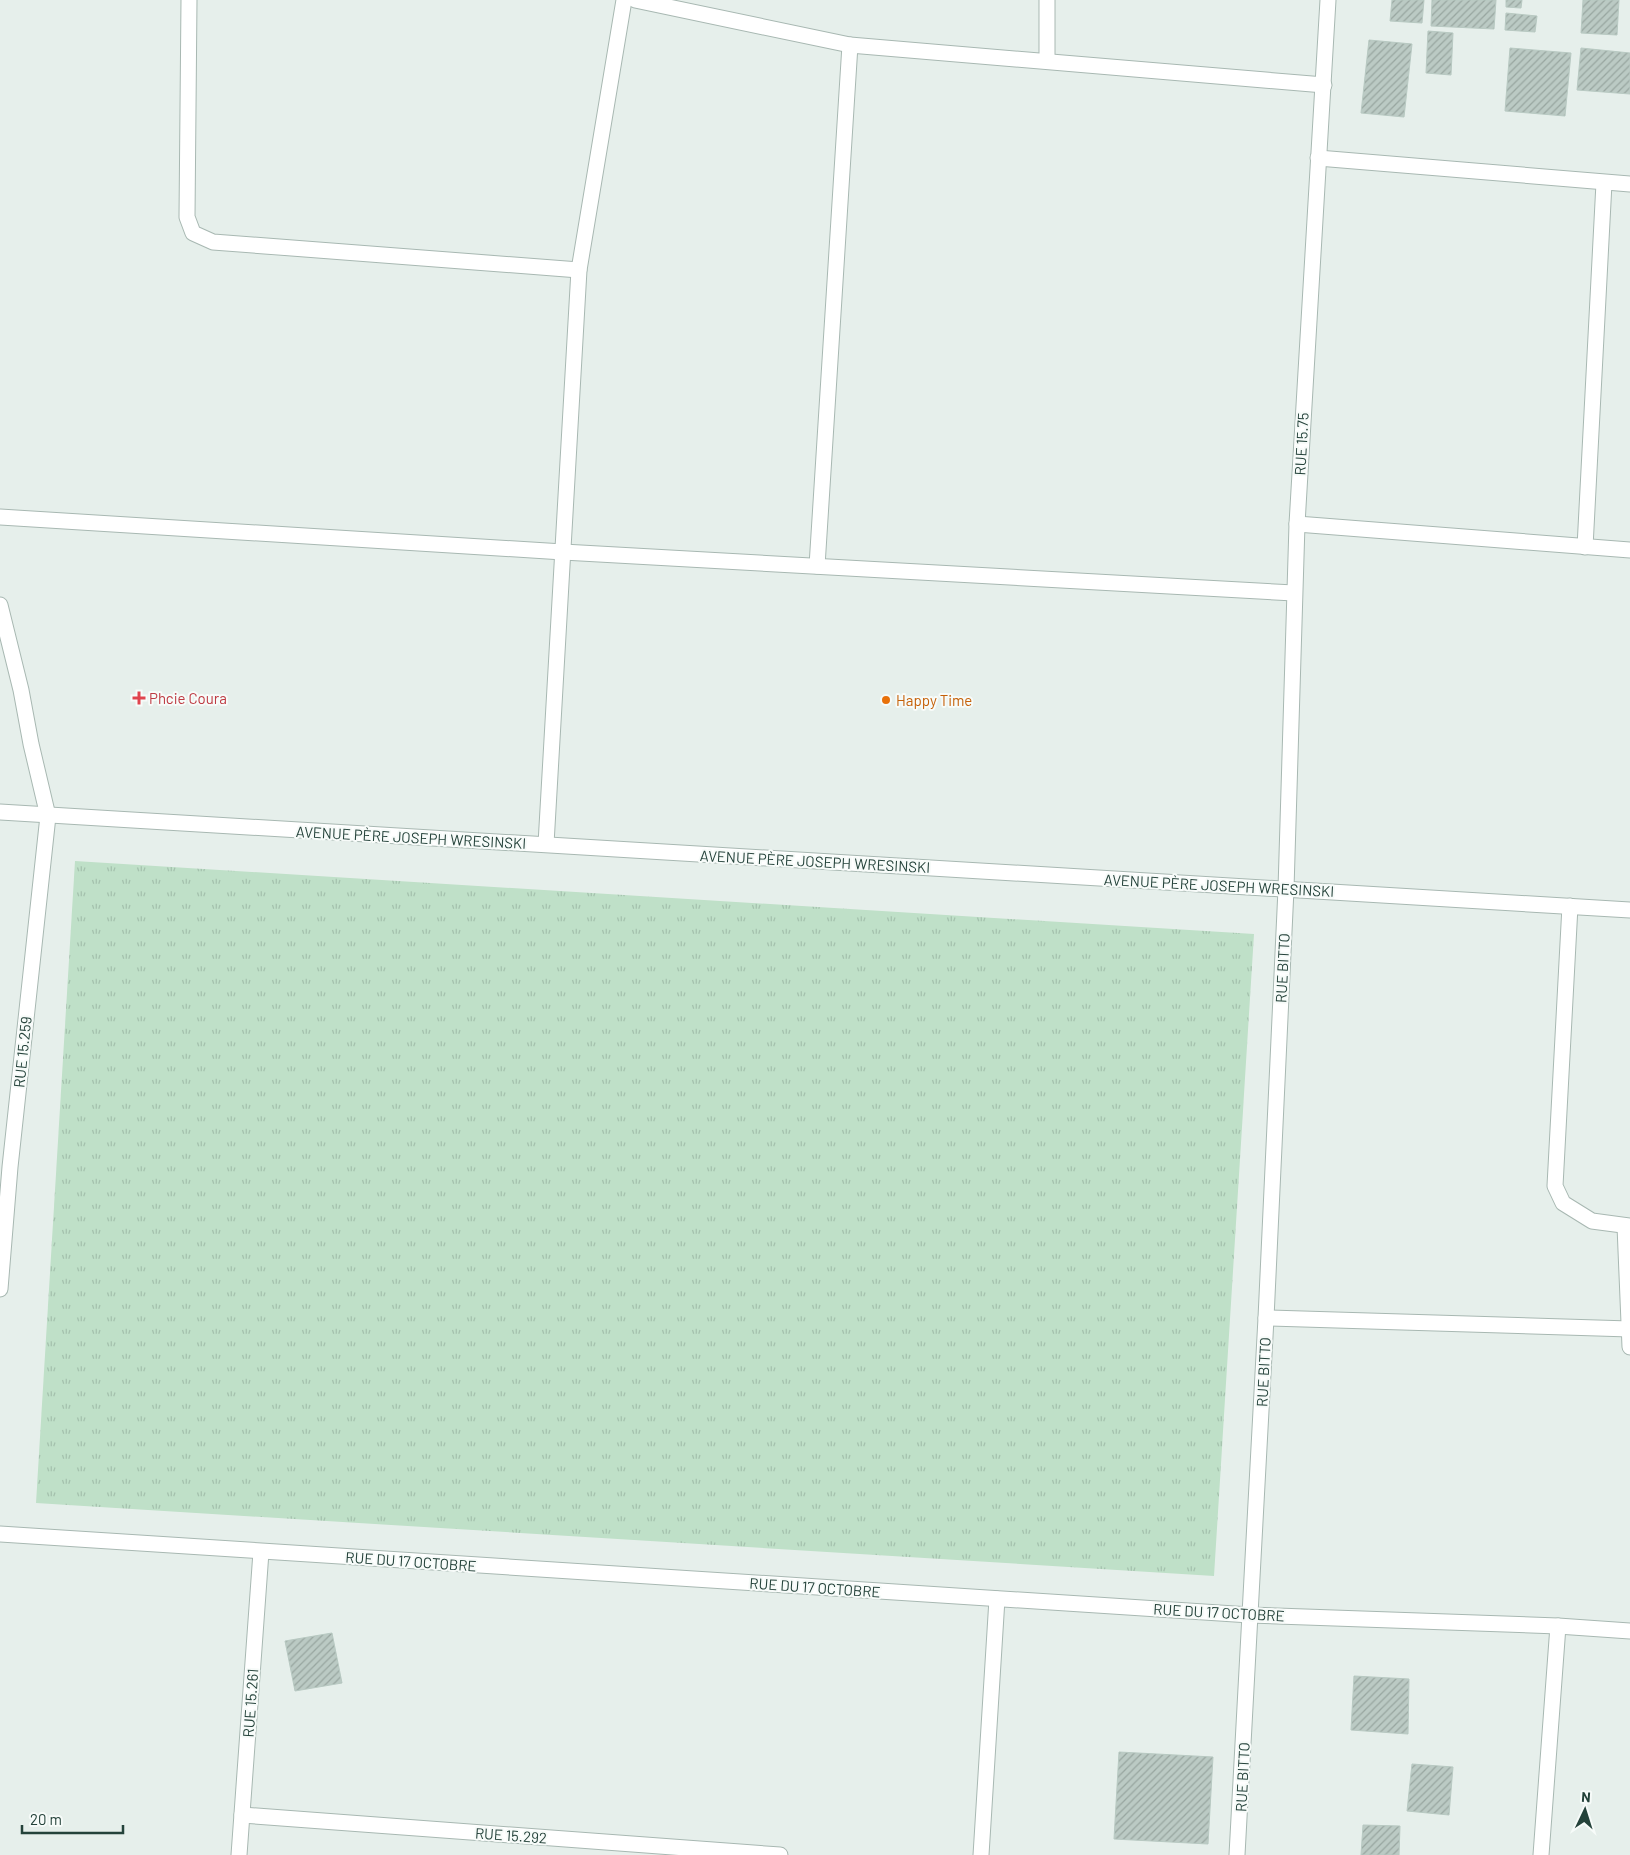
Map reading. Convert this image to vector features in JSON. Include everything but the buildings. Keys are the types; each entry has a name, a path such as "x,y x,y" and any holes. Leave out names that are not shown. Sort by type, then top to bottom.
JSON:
{"street":[{"path":"189,0 187,216 193,233 212,242 579,270"},
{"path":"546,844 579,270 624,0"},
{"path":"635,0 850,45 1324,85"},
{"path":"1046,0 1048,61"},
{"name":"RUE 15.75","path":"1286,889 1297,524 1328,0"},
{"path":"817,566 850,45"},
{"path":"1318,158 1630,184"},
{"path":"1585,547 1604,183"},
{"path":"0,517 562,552 1294,593"},
{"path":"1297,524 1630,550"},
{"path":"0,605 21,690 30,744 48,816"},
{"name":"AVENUE PÈRE JOSEPH WRESINSKI","path":"0,812 1630,910"},
{"name":"RUE 15.259","path":"0,1289 5,1167 48,816"},
{"name":"RUE BITTO","path":"1237,1855 1266,1318 1286,889"},
{"path":"1570,906 1555,1186 1563,1203 1592,1221 1628,1226 1630,1347"},
{"path":"1266,1318 1630,1329"},
{"name":"RUE DU 17 OCTOBRE","path":"0,1534 1250,1615 1558,1626 1630,1631"},
{"name":"RUE 15.261","path":"239,1855 261,1552"},
{"path":"981,1855 997,1599"},
{"path":"1541,1855 1558,1626"},
{"name":"RUE 15.292","path":"242,1815 780,1855"}],"green space":[{"path":"75,861 1254,934 1214,1576 36,1503"}],"place":[{"name":"Phcie Coura","path":"139,698"},
{"name":"Happy Time","path":"886,700"}]}
